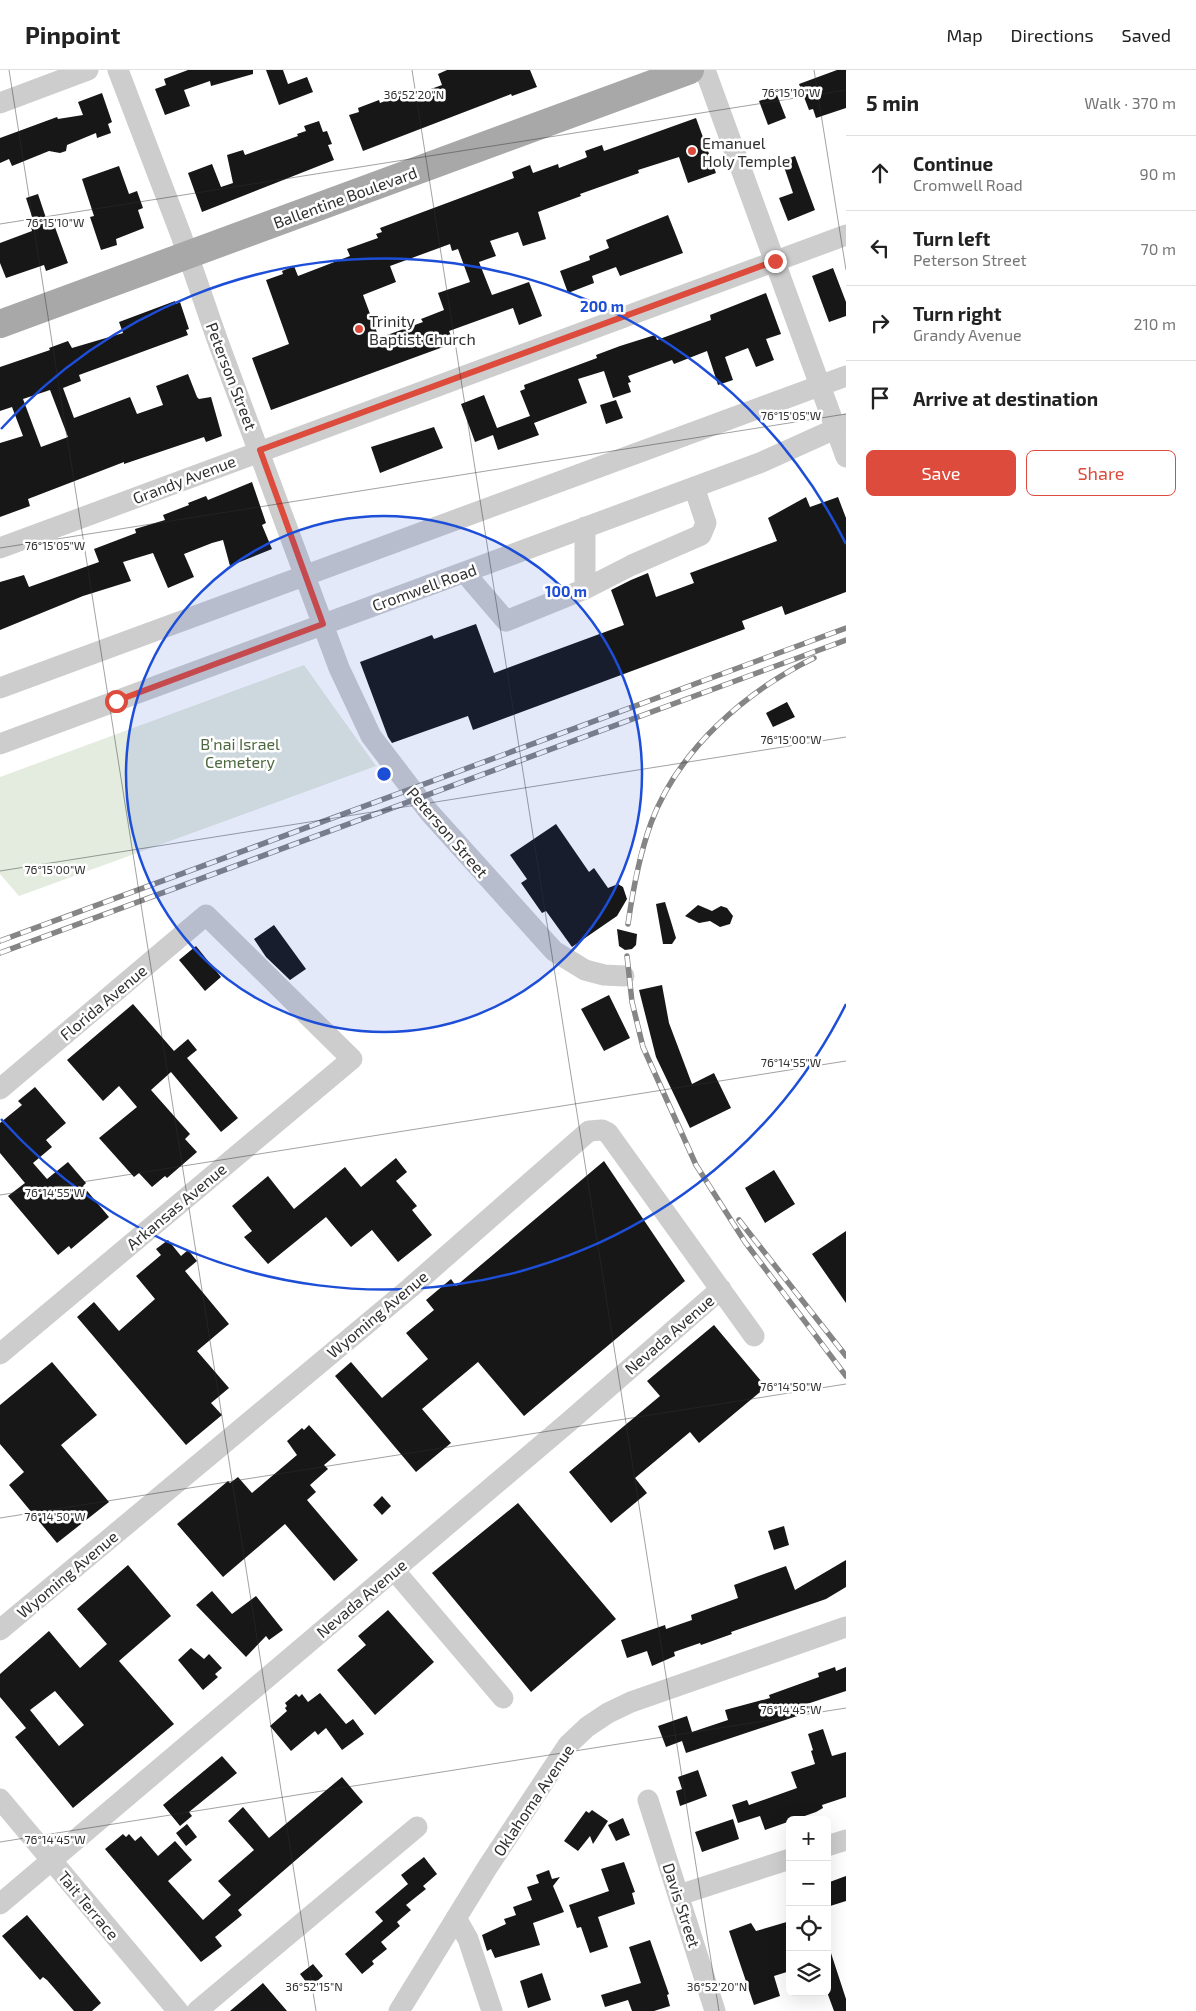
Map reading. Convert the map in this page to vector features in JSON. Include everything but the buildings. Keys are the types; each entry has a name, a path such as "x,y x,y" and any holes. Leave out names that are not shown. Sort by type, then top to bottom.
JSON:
{"main road":[{"name":"Ballentine Boulevard","path":"0,324 690,70"}],"street":[{"path":"0,103 88,70"},
{"name":"Peterson Street","path":"118,70 260,450 338,668 371,736 429,812 554,951 585,970 604,975 624,976"},
{"path":"705,70 820,385 841,427 846,457"},
{"name":"Grandy Avenue","path":"0,548 846,234"},
{"path":"0,688 846,376"},
{"name":"Cromwell Road","path":"0,744 694,487 784,453 841,427"},
{"path":"464,572 506,621 585,589 700,534 706,523 694,487"},
{"path":"585,589 586,527"},
{"name":"Arkansas Avenue","path":"0,1354 352,1060 206,915"},
{"name":"Florida Avenue","path":"0,1089 206,915"},
{"name":"Wyoming Avenue","path":"0,1630 410,1288 589,1131 602,1130 608,1133 754,1336"},
{"name":"Nevada Avenue","path":"0,1904 394,1570 721,1289"},
{"path":"394,1570 503,1698"},
{"name":"Oklahoma Avenue","path":"399,2011 456,1918 568,1746 586,1727 608,1712 632,1702 846,1627"},
{"name":"Tait Terrace","path":"0,1799 178,2011"},
{"name":"Davis Street","path":"648,1800 715,2011"},
{"path":"196,2011 417,1827"},
{"path":"831,1845 846,1840"},
{"path":"679,1895 786,1859"},
{"path":"456,1918 468,1939 492,2011"}],"green space":[{"name":"B’nai Israel Cemetery","path":"304,665 376,766 19,896 0,874 0,777"}],"railway":[{"path":"0,941 846,628"},
{"path":"0,953 846,640"},
{"path":"628,924 637,873 647,835 663,796 678,771 697,747 740,705 764,687 814,658"},
{"path":"627,956 632,1002 643,1047 696,1165 745,1242 846,1376"},
{"path":"739,1220 846,1356"}],"place":[{"name":"Emanuel Holy Temple","path":"692,151"},
{"name":"Trinity Baptist Church","path":"359,329"}],"route":[{"path":"116,701 323,624 260,450 775,261"}]}
